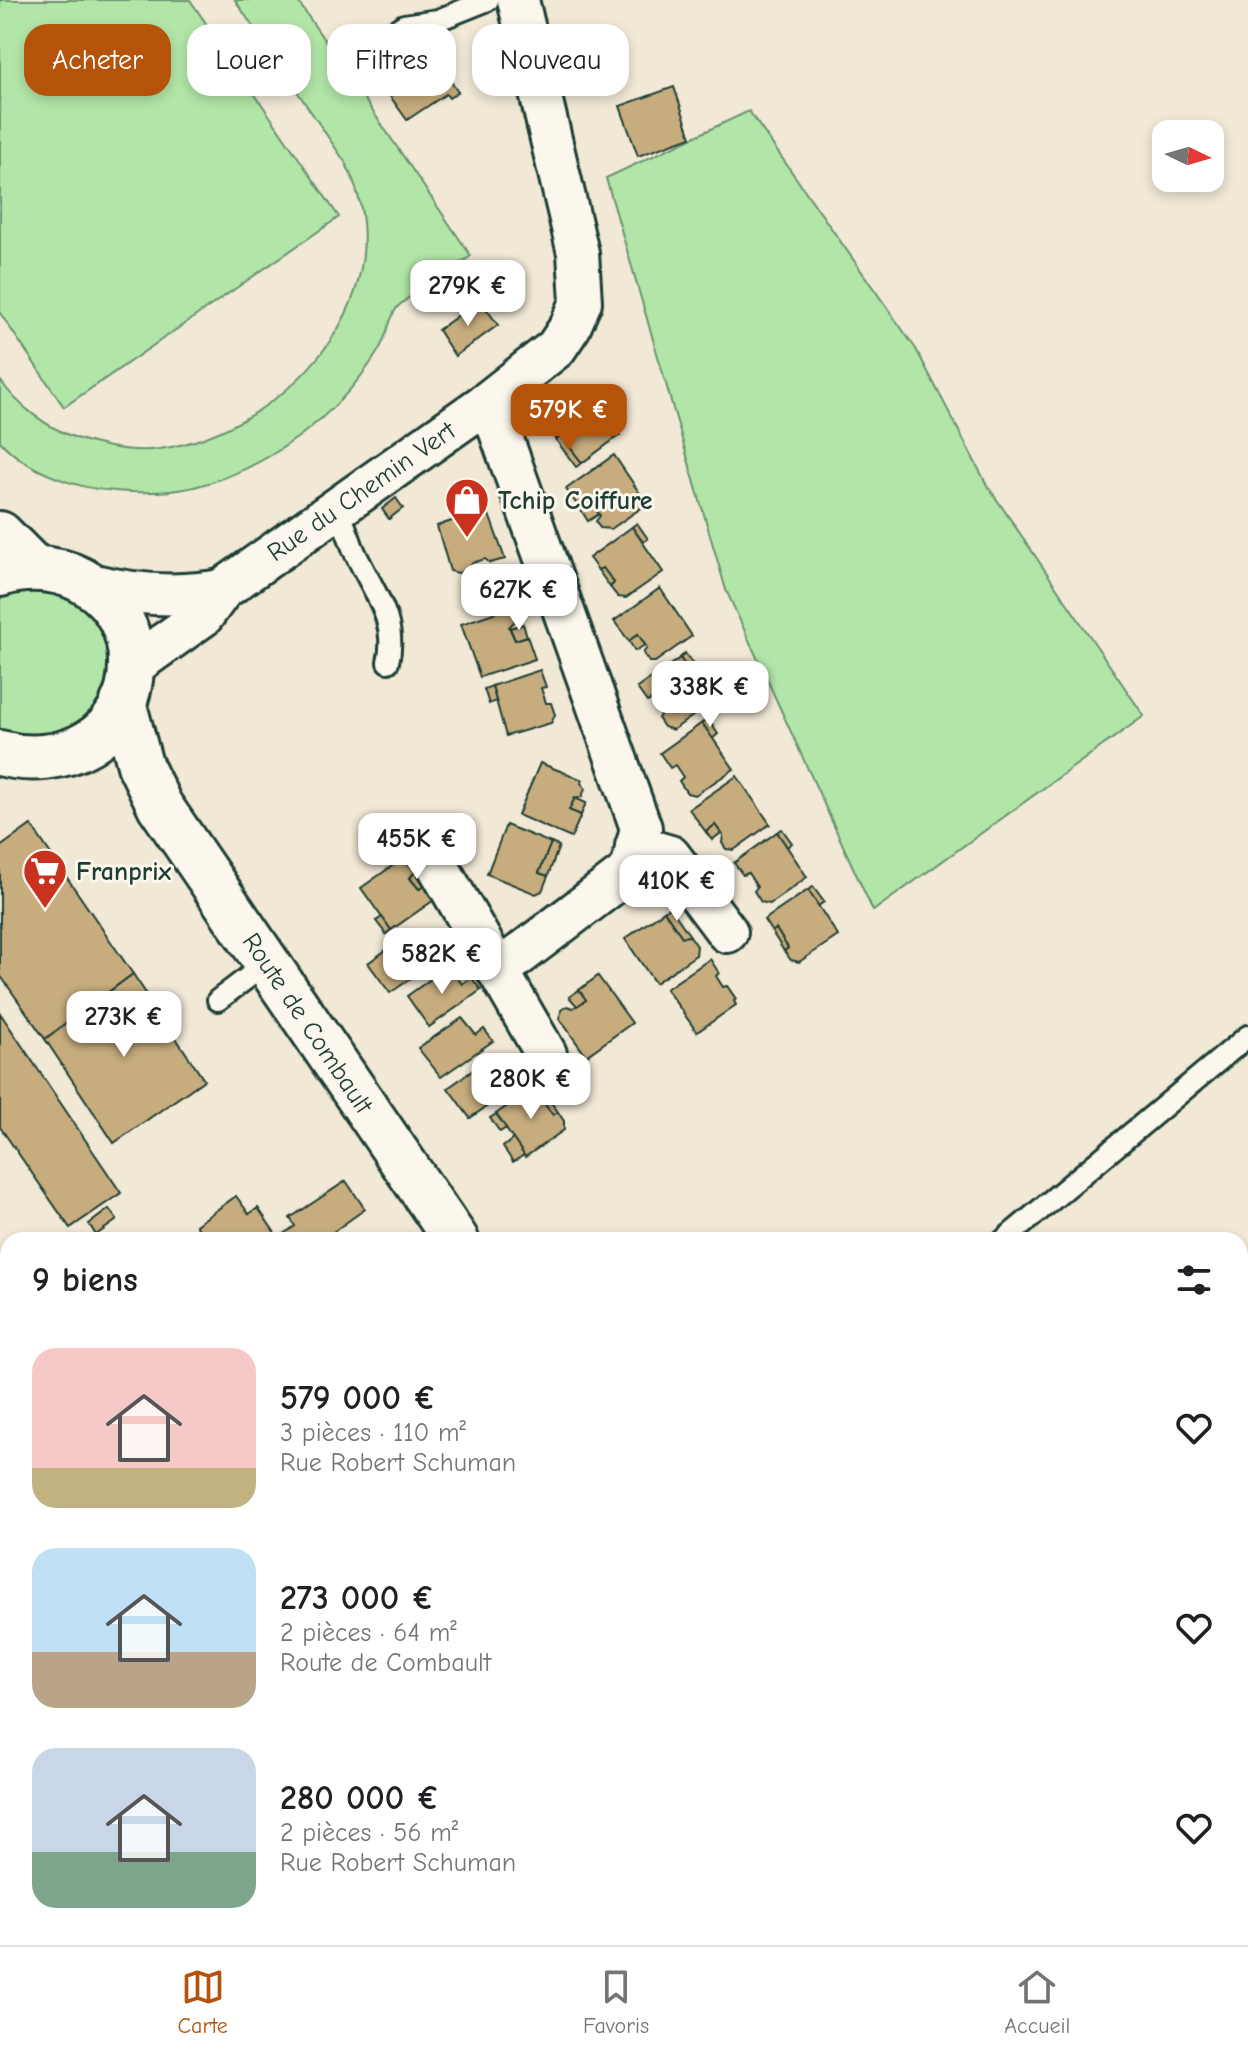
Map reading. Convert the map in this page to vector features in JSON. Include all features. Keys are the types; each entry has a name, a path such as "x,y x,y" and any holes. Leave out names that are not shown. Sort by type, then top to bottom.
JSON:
{"street":[{"name":"Rue du Chemin Vert","path":"127,685 203,616 222,590 489,401 556,348 570,327 581,302 578,253 570,208 518,0"},
{"path":"489,401 641,828 631,870 498,971"},
{"name":"Route de Combault","path":"0,534 16,570 53,569 73,575 90,584 108,601 121,621 129,643 127,685 140,765 160,806 451,1232"},
{"name":"Rue du Chemin Vert","path":"90,584 135,594 194,595 222,590"},
{"name":"Route de Combault","path":"28,757 94,740 110,723 127,685"},
{"name":"Route de Combault","path":"28,757 98,759 127,777 160,806"},
{"path":"636,846 670,856 727,932"},
{"path":"431,854 546,1054"}],"lane":[{"path":"411,24 438,20 488,0"},
{"path":"337,507 354,550 382,601 390,637 388,662"},
{"path":"218,1000 267,963"},
{"path":"1014,1232 1248,1036"}],"green space":[{"path":"0,0 190,0 206,24 187,24 187,96 256,96 339,217 64,407 0,313"},
{"path":"235,0 297,0 327,44 327,96 362,96 471,256 400,304 380,348 361,376 321,419 273,454 221,479 175,490 115,491 52,476 23,461 0,441 0,380 24,407 65,433 118,448 160,449 207,436 252,414 292,384 326,348 350,306 362,260 362,211 345,162 300,96 311,96 311,24 251,24"},
{"path":"749,111 916,349 987,485 1144,716 873,911 726,590 606,178"},
{"path":"58,588 97,619 108,644 110,668 104,690 92,709 74,724 52,733 27,735 0,729 0,593"}],"building":[{"path":"674,87 691,137 638,156 620,106"},
{"path":"390,96 443,96 407,120"},
{"path":"480,300 498,325 455,356 438,330"},
{"path":"590,391 620,435 582,463 561,436 556,440 546,427 548,420"},
{"path":"561,436 582,463 576,467 556,440"},
{"path":"614,455 647,504 611,529 600,528 596,521 600,516 591,503 581,510 566,489"},
{"path":"396,498 403,508 389,519 382,509"},
{"path":"486,503 487,509 471,515 469,509"},
{"path":"591,503 599,514 588,521 581,510"},
{"path":"487,509 505,559 490,563 485,559 472,563 469,570 458,573 450,571 437,526"},
{"path":"637,523 648,539 643,542 632,527"},
{"path":"632,527 663,572 626,598 618,597 610,587 614,583 603,568 598,570 589,558"},
{"path":"603,568 614,583 610,587 598,570"},
{"path":"660,588 692,636 655,662 649,662 643,653 647,648 638,634 629,641 614,621"},
{"path":"502,610 512,613 515,621 509,627 515,640 527,636 535,659 480,677 461,624"},
{"path":"523,624 527,636 515,640 510,628"},
{"path":"638,634 645,645 635,651 629,641"},
{"path":"685,653 696,669 690,673 680,658"},
{"path":"680,658 711,703 673,730 664,727 658,718 661,714 637,688"},
{"path":"540,670 546,687 541,688 546,703 551,703 555,715 551,723 506,736 492,686"},
{"path":"492,686 496,701 489,704 484,689"},
{"path":"708,719 718,734 712,739 702,723"},
{"path":"702,723 734,769 695,795 687,793 679,781 683,777 675,765 670,768 660,753"},
{"path":"540,763 583,780 581,783 585,788 582,797 575,798 569,810 581,815 571,838 518,815"},
{"path":"737,776 770,824 734,850 726,849 722,843 723,835 715,825 706,832 689,809"},
{"path":"575,798 586,803 581,815 569,810"},
{"name":"Franprix","path":"31,825 133,974 45,1039 0,975 0,847"},
{"path":"506,825 551,843 539,873 548,876 542,891 536,894 487,874"},
{"path":"715,825 721,833 712,840 706,832"},
{"path":"782,829 792,843 787,847 777,832"},
{"path":"777,832 807,877 770,904 761,902 754,891 757,887 748,873 743,875 734,863"},
{"path":"551,843 559,846 548,876 539,873"},
{"path":"399,861 408,863 415,872 410,878 419,889 425,886 434,900 391,930 361,888"},
{"path":"415,872 425,886 419,889 410,878"},
{"path":"813,887 824,902 818,906 808,890"},
{"path":"808,890 838,936 799,962 791,960 784,951 788,948 776,929 772,932 764,920"},
{"path":"670,907 690,936 682,937 664,911"},
{"path":"664,911 682,937 690,936 697,946 696,955 655,983 625,939"},
{"path":"382,917 391,930 386,934 376,921"},
{"path":"776,929 788,948 784,951 772,932"},
{"path":"410,933 423,951 433,945 441,958 390,993 368,963"},
{"path":"710,959 719,973 716,976 736,999 736,1005 697,1032 666,989"},
{"path":"449,966 462,984 471,977 481,990 429,1027 407,996"},
{"path":"133,974 204,1080 114,1143 45,1039"},
{"path":"598,976 632,1023 586,1056 560,1019 561,1010 567,1006 573,1008 586,1000 579,990"},
{"path":"579,990 586,1000 577,1006 569,997"},
{"path":"0,1013 121,1193 70,1228 0,1127"},
{"path":"462,1018 476,1035 484,1029 493,1041 441,1077 418,1048"},
{"path":"490,1058 502,1074 511,1068 522,1082 470,1118 448,1088"},
{"path":"538,1084 546,1095 541,1099 553,1115 558,1112 564,1121 564,1130 525,1157 496,1114"},
{"path":"546,1095 558,1112 553,1115 541,1099"},
{"path":"496,1114 506,1128 500,1132 490,1118"},
{"path":"513,1139 524,1155 513,1162 503,1147"},
{"path":"346,1181 365,1209 333,1232 286,1232 295,1226 290,1218"},
{"path":"236,1196 249,1214 258,1208 274,1232 201,1232 196,1225"},
{"path":"109,1209 117,1220 100,1232 94,1232 89,1224"}],"place":[{"name":"Tchip Coiffure","path":"467,539"},
{"name":"Franprix","path":"45,910"}]}
